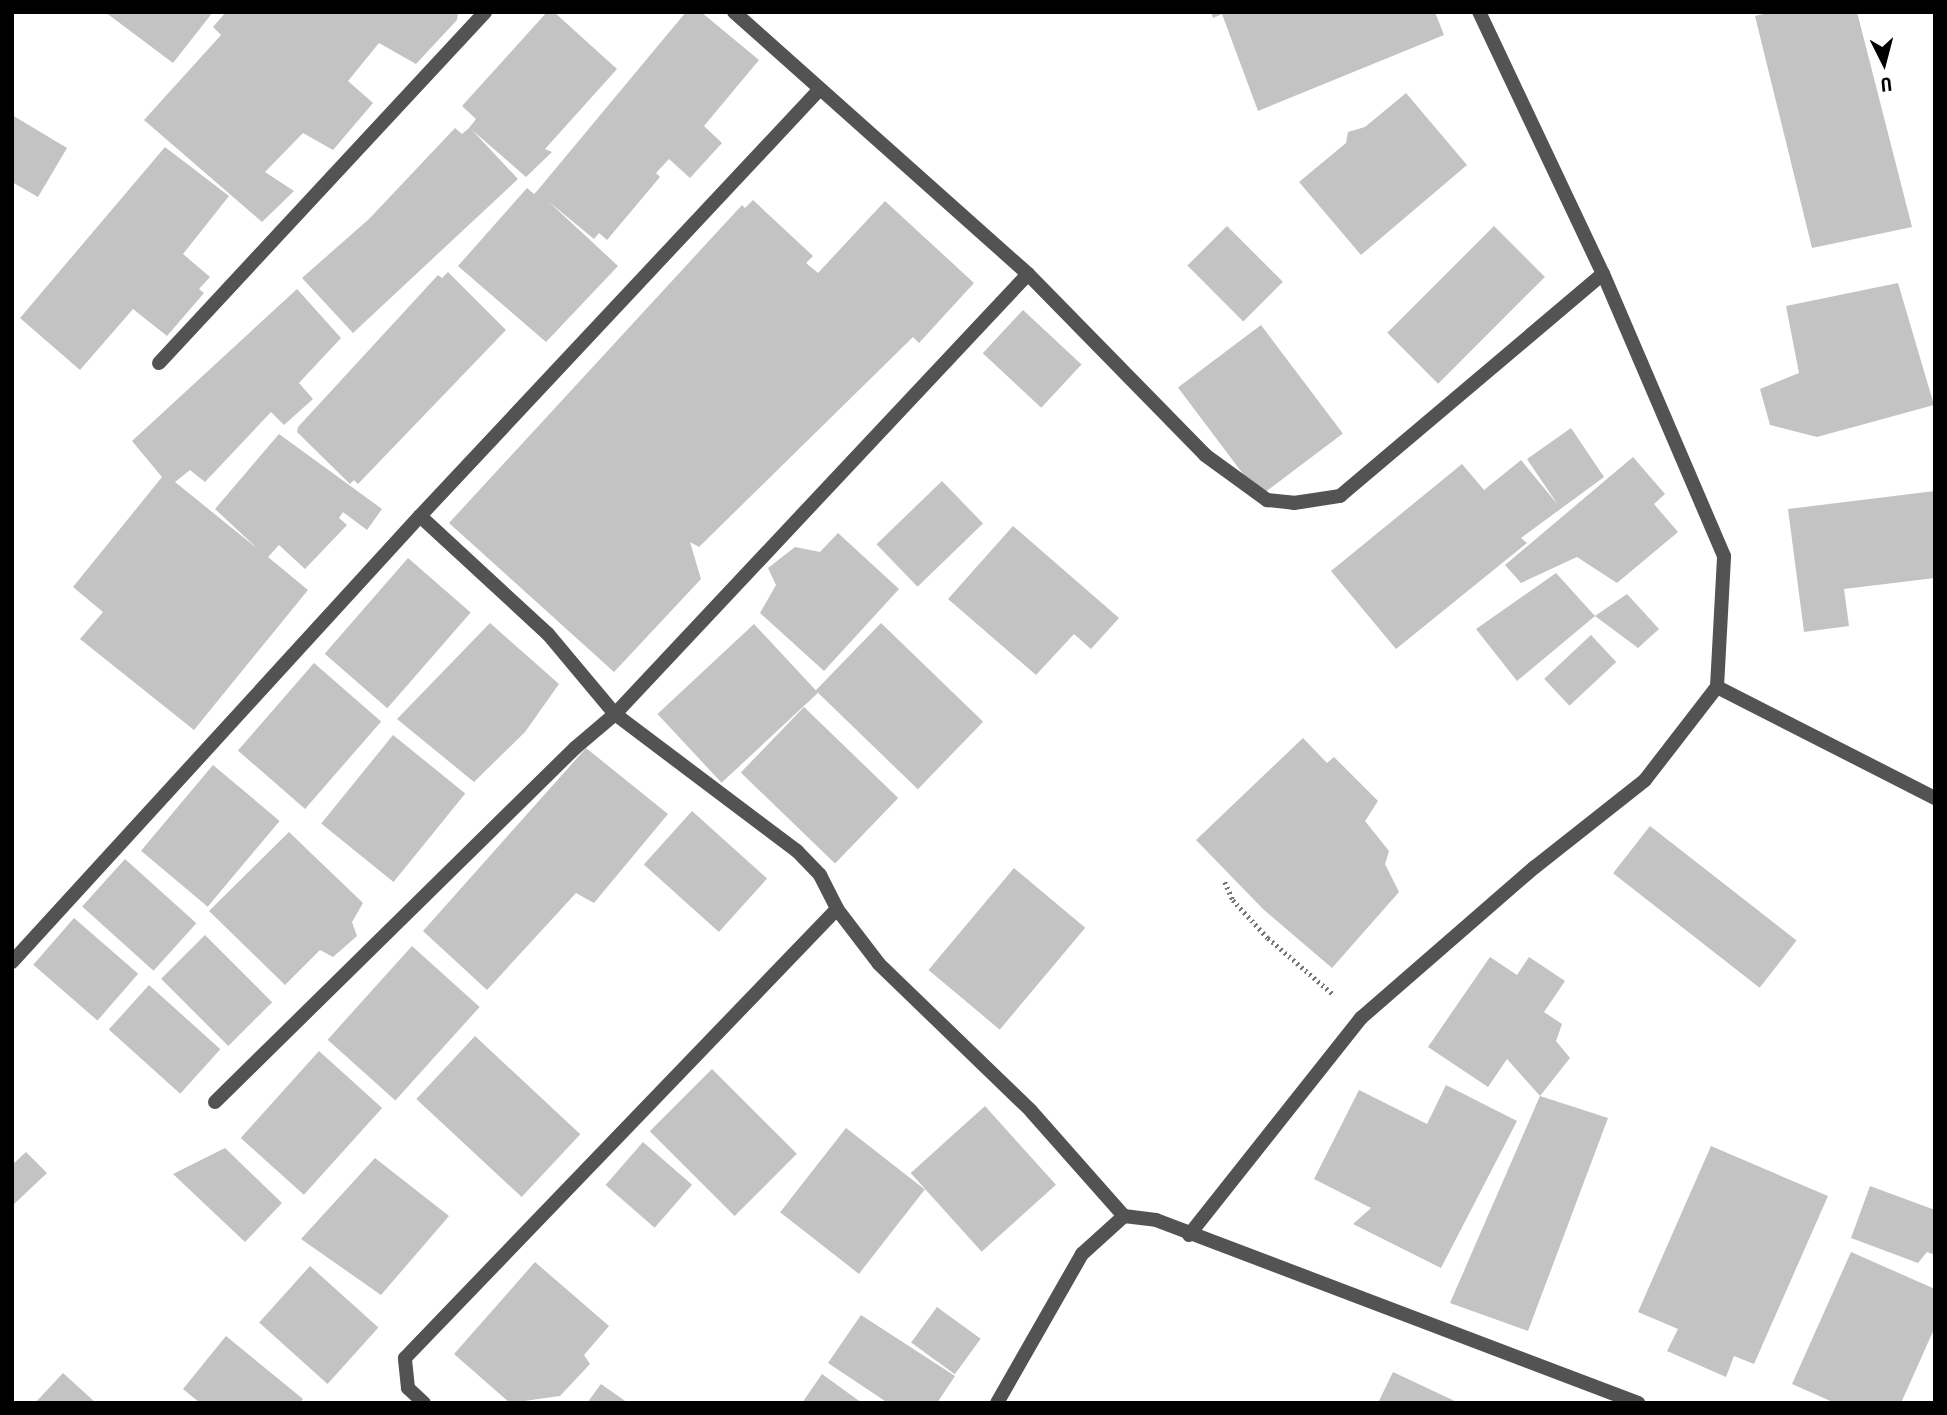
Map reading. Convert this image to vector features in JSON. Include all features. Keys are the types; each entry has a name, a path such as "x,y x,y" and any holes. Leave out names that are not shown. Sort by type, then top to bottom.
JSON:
{"street":[{"path":"159,363 485,12"},
{"path":"734,12 1028,274 1205,455 1267,500 1294,503 1340,496 1602,274"},
{"path":"1189,1235 1361,1018 1535,867 1645,780 1717,687 1725,611 1724,556 1602,274 1479,12"},
{"path":"12,962 421,516 820,89"},
{"path":"215,1102 575,748 615,714 1028,274"},
{"path":"421,516 548,634 615,714 797,851 820,875 837,909 879,964 1031,1111 1124,1216 1156,1220 1189,1235 1638,1403"},
{"path":"1717,687 1935,798"},
{"path":"424,1403 408,1388 405,1358 837,909"},
{"path":"997,1403 1082,1254 1124,1216"}],"path":[{"path":"1225,883 1233,900 1268,938 1361,1018"}],"building":[{"path":"105,12 213,12 173,63"},
{"path":"226,12 458,12 457,20 416,64 379,43 348,81 373,103 333,150 303,133 265,172 294,191 262,222 144,120 221,35 213,27"},
{"path":"547,12 554,12 617,69 545,149 552,152 526,177 472,130 518,179 353,333 302,278 369,219 455,128 462,134 469,128 476,119 462,106"},
{"path":"686,12 701,12 759,60 704,126 722,143 690,178 669,159 656,173 660,177 607,240 599,233 594,239 548,201 618,266 546,342 458,266 527,188 534,194 537,191"},
{"path":"1211,12 1435,12 1444,35 1258,111 1222,14 1213,18"},
{"path":"1772,12 1857,12 1912,227 1812,248 1755,16"},
{"path":"1406,93 1467,165 1361,255 1299,182 1346,143 1348,132 1365,127"},
{"path":"12,115 67,148 38,197 12,182"},
{"path":"165,147 229,196 183,254 210,277 199,289 204,293 167,336 133,309 80,370 20,318"},
{"path":"753,200 813,256 806,263 818,273 885,201 974,283 919,343 913,337 699,547 690,542 701,579 614,672 449,523 742,205 745,208"},
{"path":"1227,226 1283,282 1243,321 1187,266"},
{"path":"1494,226 1545,277 1438,384 1387,333"},
{"path":"448,272 506,330 358,484 354,480 350,484 297,432 298,427 438,275 442,278"},
{"path":"1898,283 1934,405 1817,437 1770,425 1760,389 1799,373 1786,306"},
{"path":"297,289 341,338 299,383 313,399 284,425 271,412 205,482 190,470 175,482 258,549 215,509 279,434 382,509 367,530 343,512 339,518 347,525 305,569 279,545 268,557 308,590 194,730 80,639 103,612 73,587 162,477 132,441"},
{"path":"1023,310 1082,365 1041,408 983,353"},
{"path":"1261,325 1343,434 1260,496 1178,388"},
{"path":"1571,428 1604,477 1521,538 1527,543 1396,649 1331,571 1462,464 1484,490 1521,460 1558,505 1527,459"},
{"path":"1633,457 1665,494 1654,504 1678,532 1617,583 1577,557 1521,583 1505,565"},
{"path":"942,481 983,523 918,587 877,544"},
{"path":"1935,491 1935,578 1844,589 1849,626 1804,632 1788,509"},
{"path":"1013,526 1119,618 1091,649 1074,634 1036,675 948,599"},
{"path":"838,533 899,589 824,671 760,613 776,585 768,568 795,547 820,552"},
{"path":"408,558 471,612 387,708 325,654"},
{"path":"1556,573 1595,616 1517,681 1476,629"},
{"path":"1627,594 1659,629 1638,648 1595,616"},
{"path":"490,623 559,684 525,732 474,782 397,719"},
{"path":"881,623 983,722 918,789 816,691"},
{"path":"754,624 818,693 722,783 657,714"},
{"path":"1591,635 1616,662 1569,706 1544,679"},
{"path":"314,663 381,721 305,809 238,751"},
{"path":"804,707 898,798 835,863 741,772"},
{"path":"393,735 465,794 394,882 321,824"},
{"path":"1303,738 1327,763 1334,757 1378,801 1365,821 1389,851 1385,864 1399,892 1332,968 1263,909 1196,840"},
{"path":"586,748 668,814 594,903 576,893 487,990 423,931"},
{"path":"213,765 280,821 208,907 141,851"},
{"path":"692,811 767,879 719,932 644,865"},
{"path":"1650,826 1797,941 1760,988 1613,873"},
{"path":"289,832 363,903 352,922 357,936 333,957 320,950 285,985 209,911"},
{"path":"125,859 196,923 154,971 82,907"},
{"path":"1014,868 1085,928 1000,1030 929,970"},
{"path":"74,918 138,974 97,1021 33,965"},
{"path":"205,935 272,1002 228,1046 161,979"},
{"path":"412,946 480,1007 395,1101 328,1040"},
{"path":"1490,957 1517,975 1529,957 1565,981 1544,1012 1562,1024 1556,1041 1570,1058 1540,1096 1507,1059 1488,1087 1428,1047"},
{"path":"149,985 220,1049 180,1094 109,1030"},
{"path":"475,1036 580,1134 522,1197 416,1099"},
{"path":"319,1051 382,1108 304,1195 241,1138"},
{"path":"712,1069 797,1154 735,1216 650,1131"},
{"path":"1446,1085 1517,1121 1441,1268 1353,1224 1371,1208 1314,1179 1359,1090 1427,1124"},
{"path":"1540,1096 1608,1118 1528,1331 1450,1303"},
{"path":"985,1106 1056,1185 982,1252 911,1173"},
{"path":"846,1128 925,1190 859,1274 780,1212"},
{"path":"643,1142 692,1185 655,1228 606,1185"},
{"path":"1711,1146 1828,1196 1754,1364 1734,1356 1726,1377 1667,1351 1678,1329 1638,1312"},
{"path":"225,1148 282,1203 245,1242 173,1174"},
{"path":"26,1152 47,1173 12,1206 12,1165"},
{"path":"375,1158 449,1216 381,1295 301,1239"},
{"path":"1870,1186 1935,1210 1935,1255 1927,1252 1918,1263 1851,1238"},
{"path":"1851,1252 1935,1289 1935,1327 1901,1403 1835,1403 1792,1384"},
{"path":"535,1262 609,1326 584,1355 590,1364 560,1396 510,1403 454,1354"},
{"path":"310,1266 378,1328 328,1384 259,1322"},
{"path":"937,1307 981,1339 955,1374 911,1343"},
{"path":"861,1315 955,1376 937,1403 888,1403 828,1363"},
{"path":"226,1336 303,1399 300,1403 200,1403 183,1389"},
{"path":"1393,1372 1459,1403 1378,1403"},
{"path":"63,1373 96,1403 35,1403"},
{"path":"822,1374 862,1403 802,1403"},
{"path":"601,1384 628,1403 587,1403"}]}
